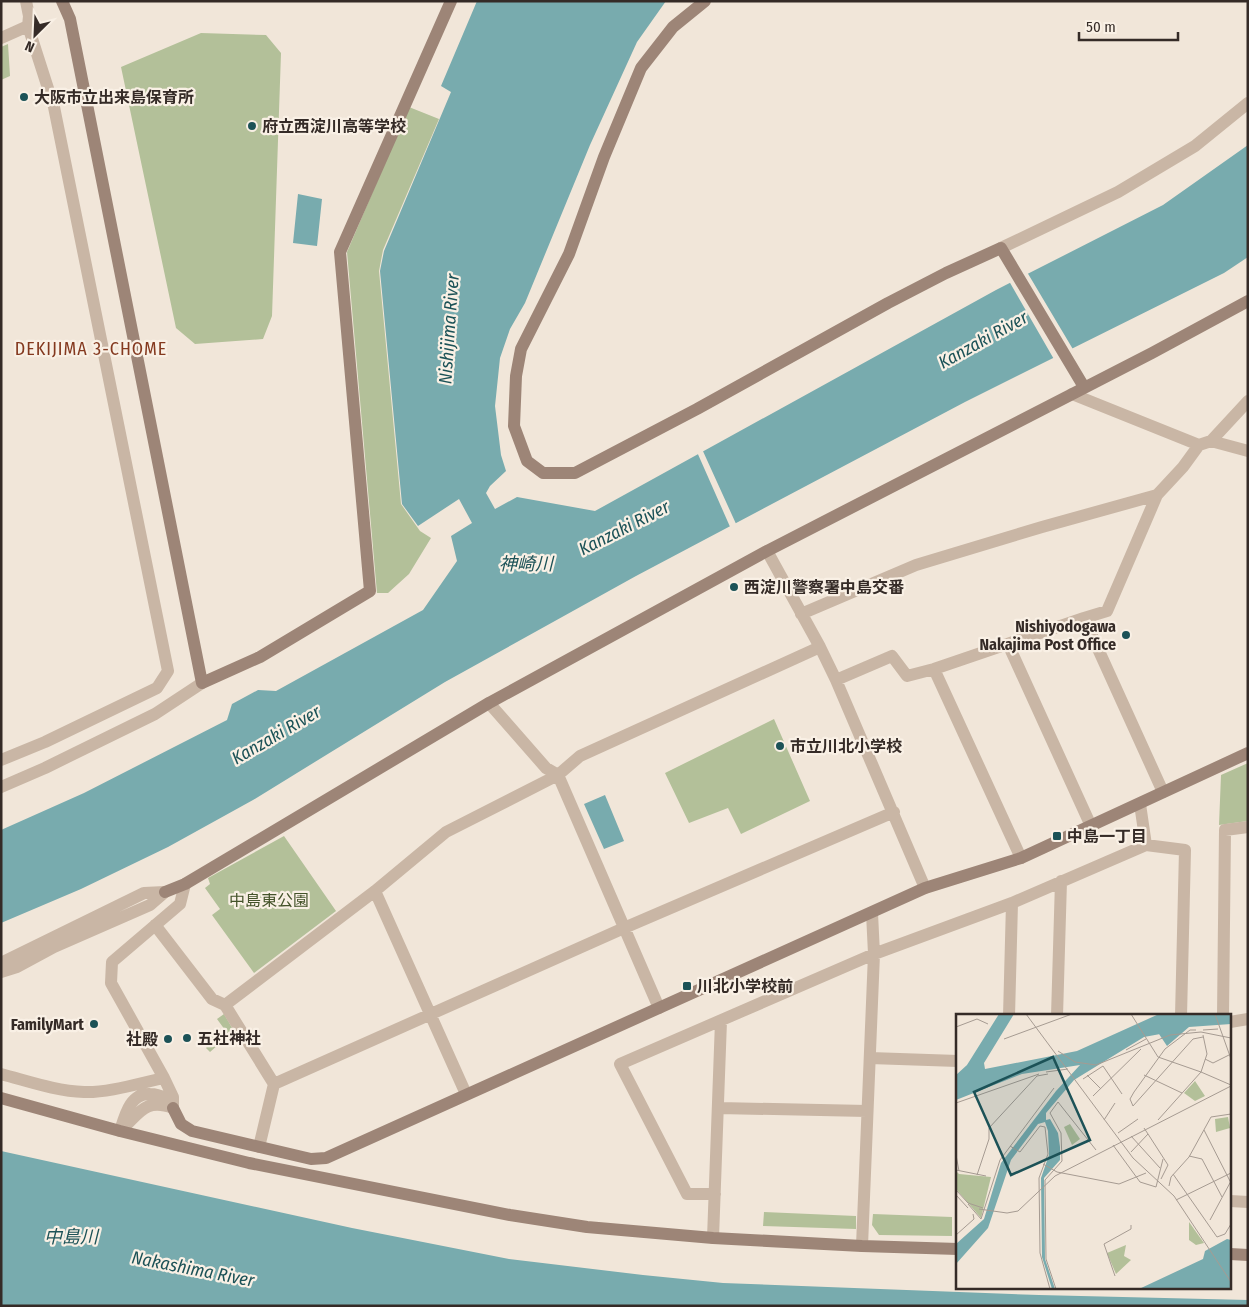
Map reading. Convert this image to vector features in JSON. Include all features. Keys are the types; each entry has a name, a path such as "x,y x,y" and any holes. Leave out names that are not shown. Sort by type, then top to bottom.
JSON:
{"street":[{"path":"1,760 45,742 157,688 168,671 54,106 28,26 29,16 26,1"},
{"path":"62,1 70,19 202,683"},
{"path":"1,786 45,768 155,714 202,683 260,657 370,591 340,252 451,1"},
{"path":"705,1 673,27 641,68 604,157 569,254 521,349 516,376 514,426 527,461 543,473 575,473 697,409 946,273 1003,252 1126,187 1195,146 1248,103"},
{"path":"1,38 28,26"},
{"path":"1003,252 1081,382"},
{"path":"1,963 144,893 165,892 185,884 489,703 767,551 1072,394 1081,382 1152,353 1248,301"},
{"path":"1072,394 1205,443 1248,451"},
{"path":"836,680 892,656 907,676 934,669 1107,612 1157,495 1205,443 1248,401"},
{"path":"801,614 916,566 1042,527 1157,495"},
{"path":"767,551 836,680 925,888"},
{"path":"1084,618 1163,792"},
{"path":"1008,644 1091,826"},
{"path":"225,1005 375,891 446,832 558,775 580,756 820,647"},
{"path":"934,669 1020,858"},
{"path":"489,703 546,768 558,775 659,1008"},
{"path":"120,1131 125,1115 134,1100 145,1094 156,1094 164,1097 173,1108 181,1124 187,1129 311,1159 326,1158 925,888 1020,858 1248,753"},
{"path":"1140,804 1146,845"},
{"path":"274,1084 624,928 894,812"},
{"path":"1223,1014 1225,830 1248,827"},
{"path":"716,1194 687,1194 620,1064 874,954 1012,903 1146,845 1185,850 1181,1014"},
{"path":"1057,1014 1061,881"},
{"path":"173,1108 173,1097 164,1078 111,983 112,962 180,904 185,884"},
{"path":"375,891 466,1094"},
{"path":"1,972 17,967 54,947 150,905 165,892"},
{"path":"1009,1014 1012,903"},
{"path":"862,1246 874,954 872,913"},
{"path":"155,925 212,999 225,1005 274,1084 258,1146"},
{"path":"1232,1022 1248,1020"},
{"path":"713,1238 722,1021"},
{"path":"870,1058 956,1061"},
{"path":"1,1074 57,1088 85,1092 122,1087 164,1078"},
{"path":"122,1087 132,1092 134,1100"},
{"path":"1,1098 120,1131 249,1163 510,1215 587,1227 713,1238 956,1249"},
{"path":"120,1131 138,1112 147,1106 160,1104 173,1108"},
{"path":"719,1108 867,1111"},
{"path":"1232,1201 1248,1202"},
{"path":"1232,1254 1248,1255"}],"green space":[{"path":"201,33 266,35 281,53 272,316 263,339 195,344 176,328 121,67"},
{"path":"8,44 10,76 1,80 1,47"},
{"path":"409,107 439,119 383,250 379,271 401,504 420,531 431,538 409,574 388,593 377,593 347,252"},
{"path":"774,719 810,801 741,834 728,808 689,823 665,773"},
{"path":"1248,763 1248,821 1219,825 1221,775"},
{"name":"中島東公園","path":"284,836 336,911 254,973 212,915 220,909 205,888 210,884 208,878"},
{"path":"224,1014 234,1031 210,1052 206,1048 209,1044 204,1038 211,1030 219,1035 225,1030 217,1019"},
{"path":"764,1212 856,1216 856,1229 763,1226"},
{"path":"873,1214 952,1217 952,1236 879,1235 872,1225"}],"water":[{"name":"神崎川","path":"477,1 666,1 637,42 590,145 525,303 510,329 500,358 495,406 501,455 506,471 490,486 486,493 495,509 517,497 595,511 996,290 1163,205 1248,145 1248,257 1224,273 965,402 636,576 445,682 253,800 168,847 81,889 1,923 1,830 84,793 227,720 232,704 258,690 276,691 423,610 457,561 451,536 472,523 459,499 418,526 402,504 380,271 384,251 451,92 441,86"},
{"path":"298,194 322,199 317,246 293,243"},
{"path":"605,795 624,841 604,849 584,804"},
{"name":"中島川","path":"1,1151 352,1228 509,1259 723,1283 1039,1295 1248,1300 1248,1306 1,1306"}],"pier":[{"path":"1027,272 1074,351 1055,361 1009,281"},
{"path":"702,449 737,526 731,529 697,452"}],"place":[{"name":"大阪市立出来島保育所","path":"24,97"},
{"name":"府立西淀川高等学校","path":"252,126"},
{"name":"西淀川警察署中島交番","path":"734,587"},
{"name":"Nishiyodogawa Nakajima Post Office","path":"1126,635"},
{"name":"市立川北小学校","path":"780,746"},
{"name":"中島一丁目","path":"1057,836"},
{"name":"川北小学校前","path":"687,986"},
{"name":"FamilyMart","path":"94,1024"},
{"name":"五社神社","path":"187,1038"},
{"name":"社殿","path":"168,1039"}],"district":[{"name":"DEKIJIMA 3-CHOME","path":"91,349"}],"water label":[{"name":"Nishijima River","path":"449,329"},
{"name":"Kanzaki River","path":"983,340"},
{"name":"Kanzaki River","path":"624,528"},
{"name":"Kanzaki River","path":"276,735"},
{"name":"Nakashima River","path":"193,1269"}]}
